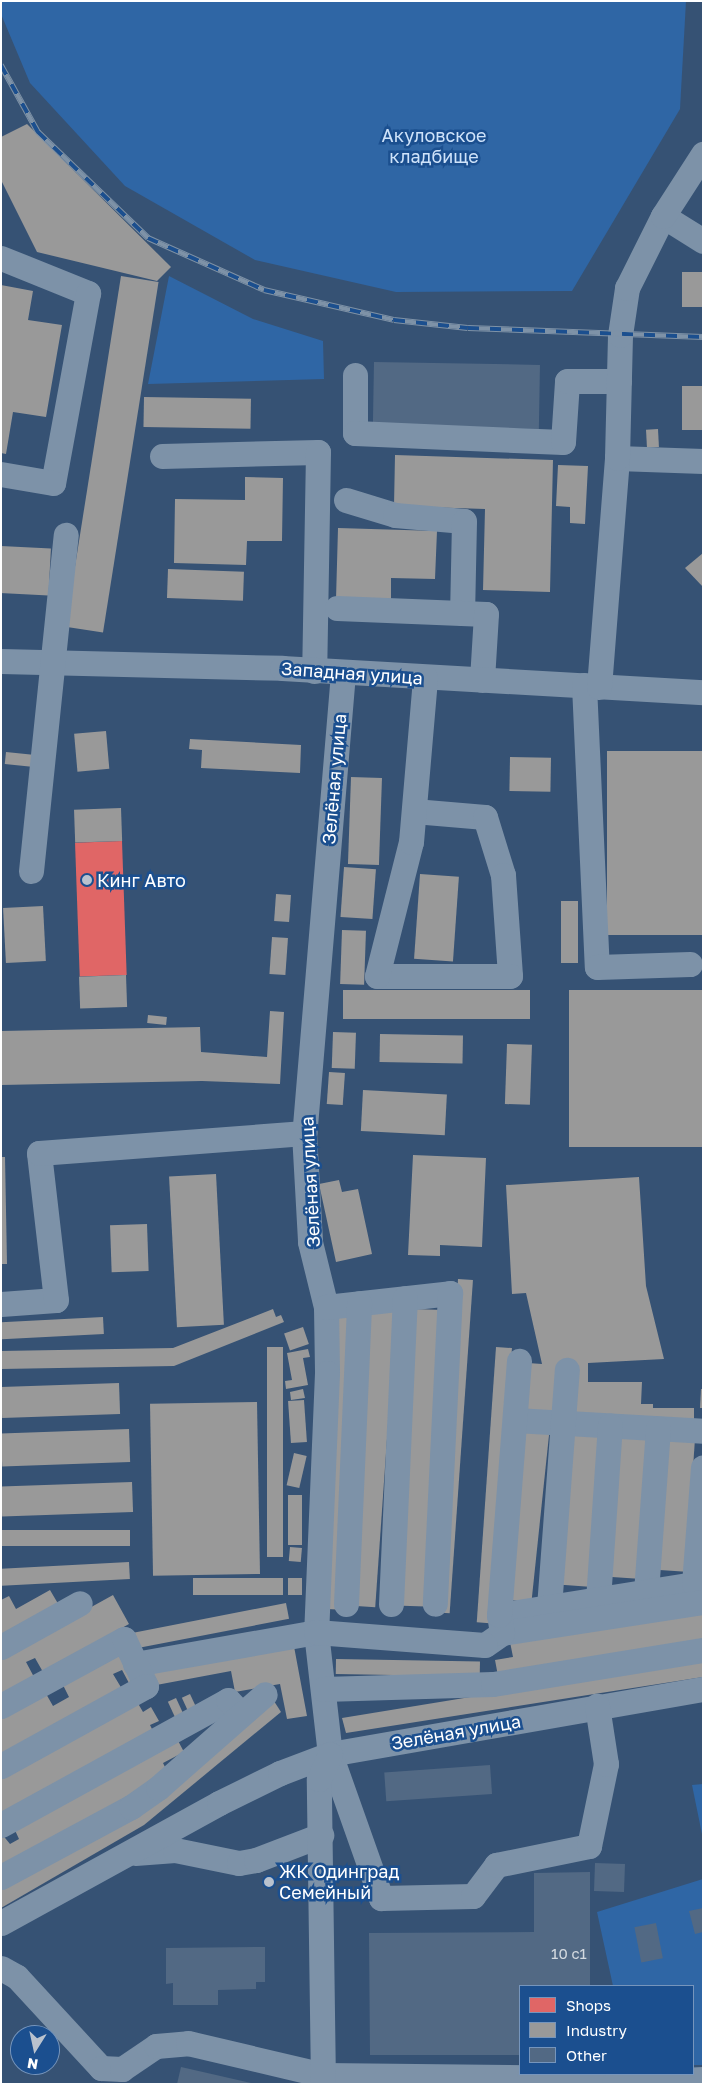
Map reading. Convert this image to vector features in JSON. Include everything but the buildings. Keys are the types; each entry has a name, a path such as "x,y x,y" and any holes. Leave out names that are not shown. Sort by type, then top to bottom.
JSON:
{"street":[{"path":"690,964 597,966 591,686 617,458 620,335 627,288 663,216 703,154"},
{"path":"663,216 703,241"},
{"path":"1,258 88,293 53,483 1,474"},
{"path":"355,375 355,433 563,442 567,382 619,381"},
{"path":"162,456 318,452 314,670"},
{"path":"617,458 703,461"},
{"path":"346,500 395,516 464,521 462,613"},
{"path":"31,871 66,535"},
{"path":"337,608 486,614 482,680"},
{"name":"Западная улица","path":"1,661 314,670 425,678 703,692"},
{"name":"Зелёная улица","path":"343,673 304,1133 310,1242 326,1307 327,1373 316,1632 330,1754 703,1689"},
{"path":"414,811 485,817 503,875 510,976 377,976 411,842 425,678"},
{"path":"1,1304 56,1300 39,1153 304,1133"},
{"path":"326,1307 450,1293 435,1604"},
{"path":"391,1604 405,1298"},
{"path":"346,1604 359,1303"},
{"path":"493,1684 495,1631 519,1361"},
{"path":"549,1608 567,1370"},
{"path":"514,1420 703,1431"},
{"path":"598,1600 610,1425"},
{"path":"646,1592 658,1428"},
{"path":"495,1631 549,1608 694,1584 703,1467"},
{"path":"135,1664 316,1632 495,1631 703,1602"},
{"path":"1,1647 80,1603"},
{"path":"1,1706 124,1639 146,1686 1,1766"},
{"path":"324,1690 493,1684 703,1650"},
{"path":"1,1877 131,1807 158,1788 265,1694"},
{"path":"1,1825 228,1700 241,1714"},
{"path":"330,1754 381,1898 474,1896 496,1865 589,1846 606,1764 597,1706"},
{"path":"323,2079 319,1779 330,1754"},
{"path":"1,1923 256,1784 330,1754"},
{"path":"122,1856 175,1850 239,1863 256,1860 321,1835"},
{"path":"1,1968 17,1977 101,2068 122,2069 156,2046 188,2044 323,2079 529,2077 614,2084 703,2078"}],"green space":[{"name":"Акуловское кладбище","path":"1,1 686,1 680,109 572,291 396,292 255,260 125,186 30,83 1,14"},
{"path":"169,276 253,319 323,341 324,379 148,384"},
{"path":"703,1784 703,1839 692,1785"},
{"path":"703,1879 703,2065 694,2065 694,1985 613,1985 597,1912"}],"railway":[{"path":"1,65 38,132 148,238 264,290 394,320 468,328 703,337"}],"place":[{"name":"Кинг Авто","path":"87,880"},
{"name":"ЖК Одинград Семейный","path":"269,1882"}]}
